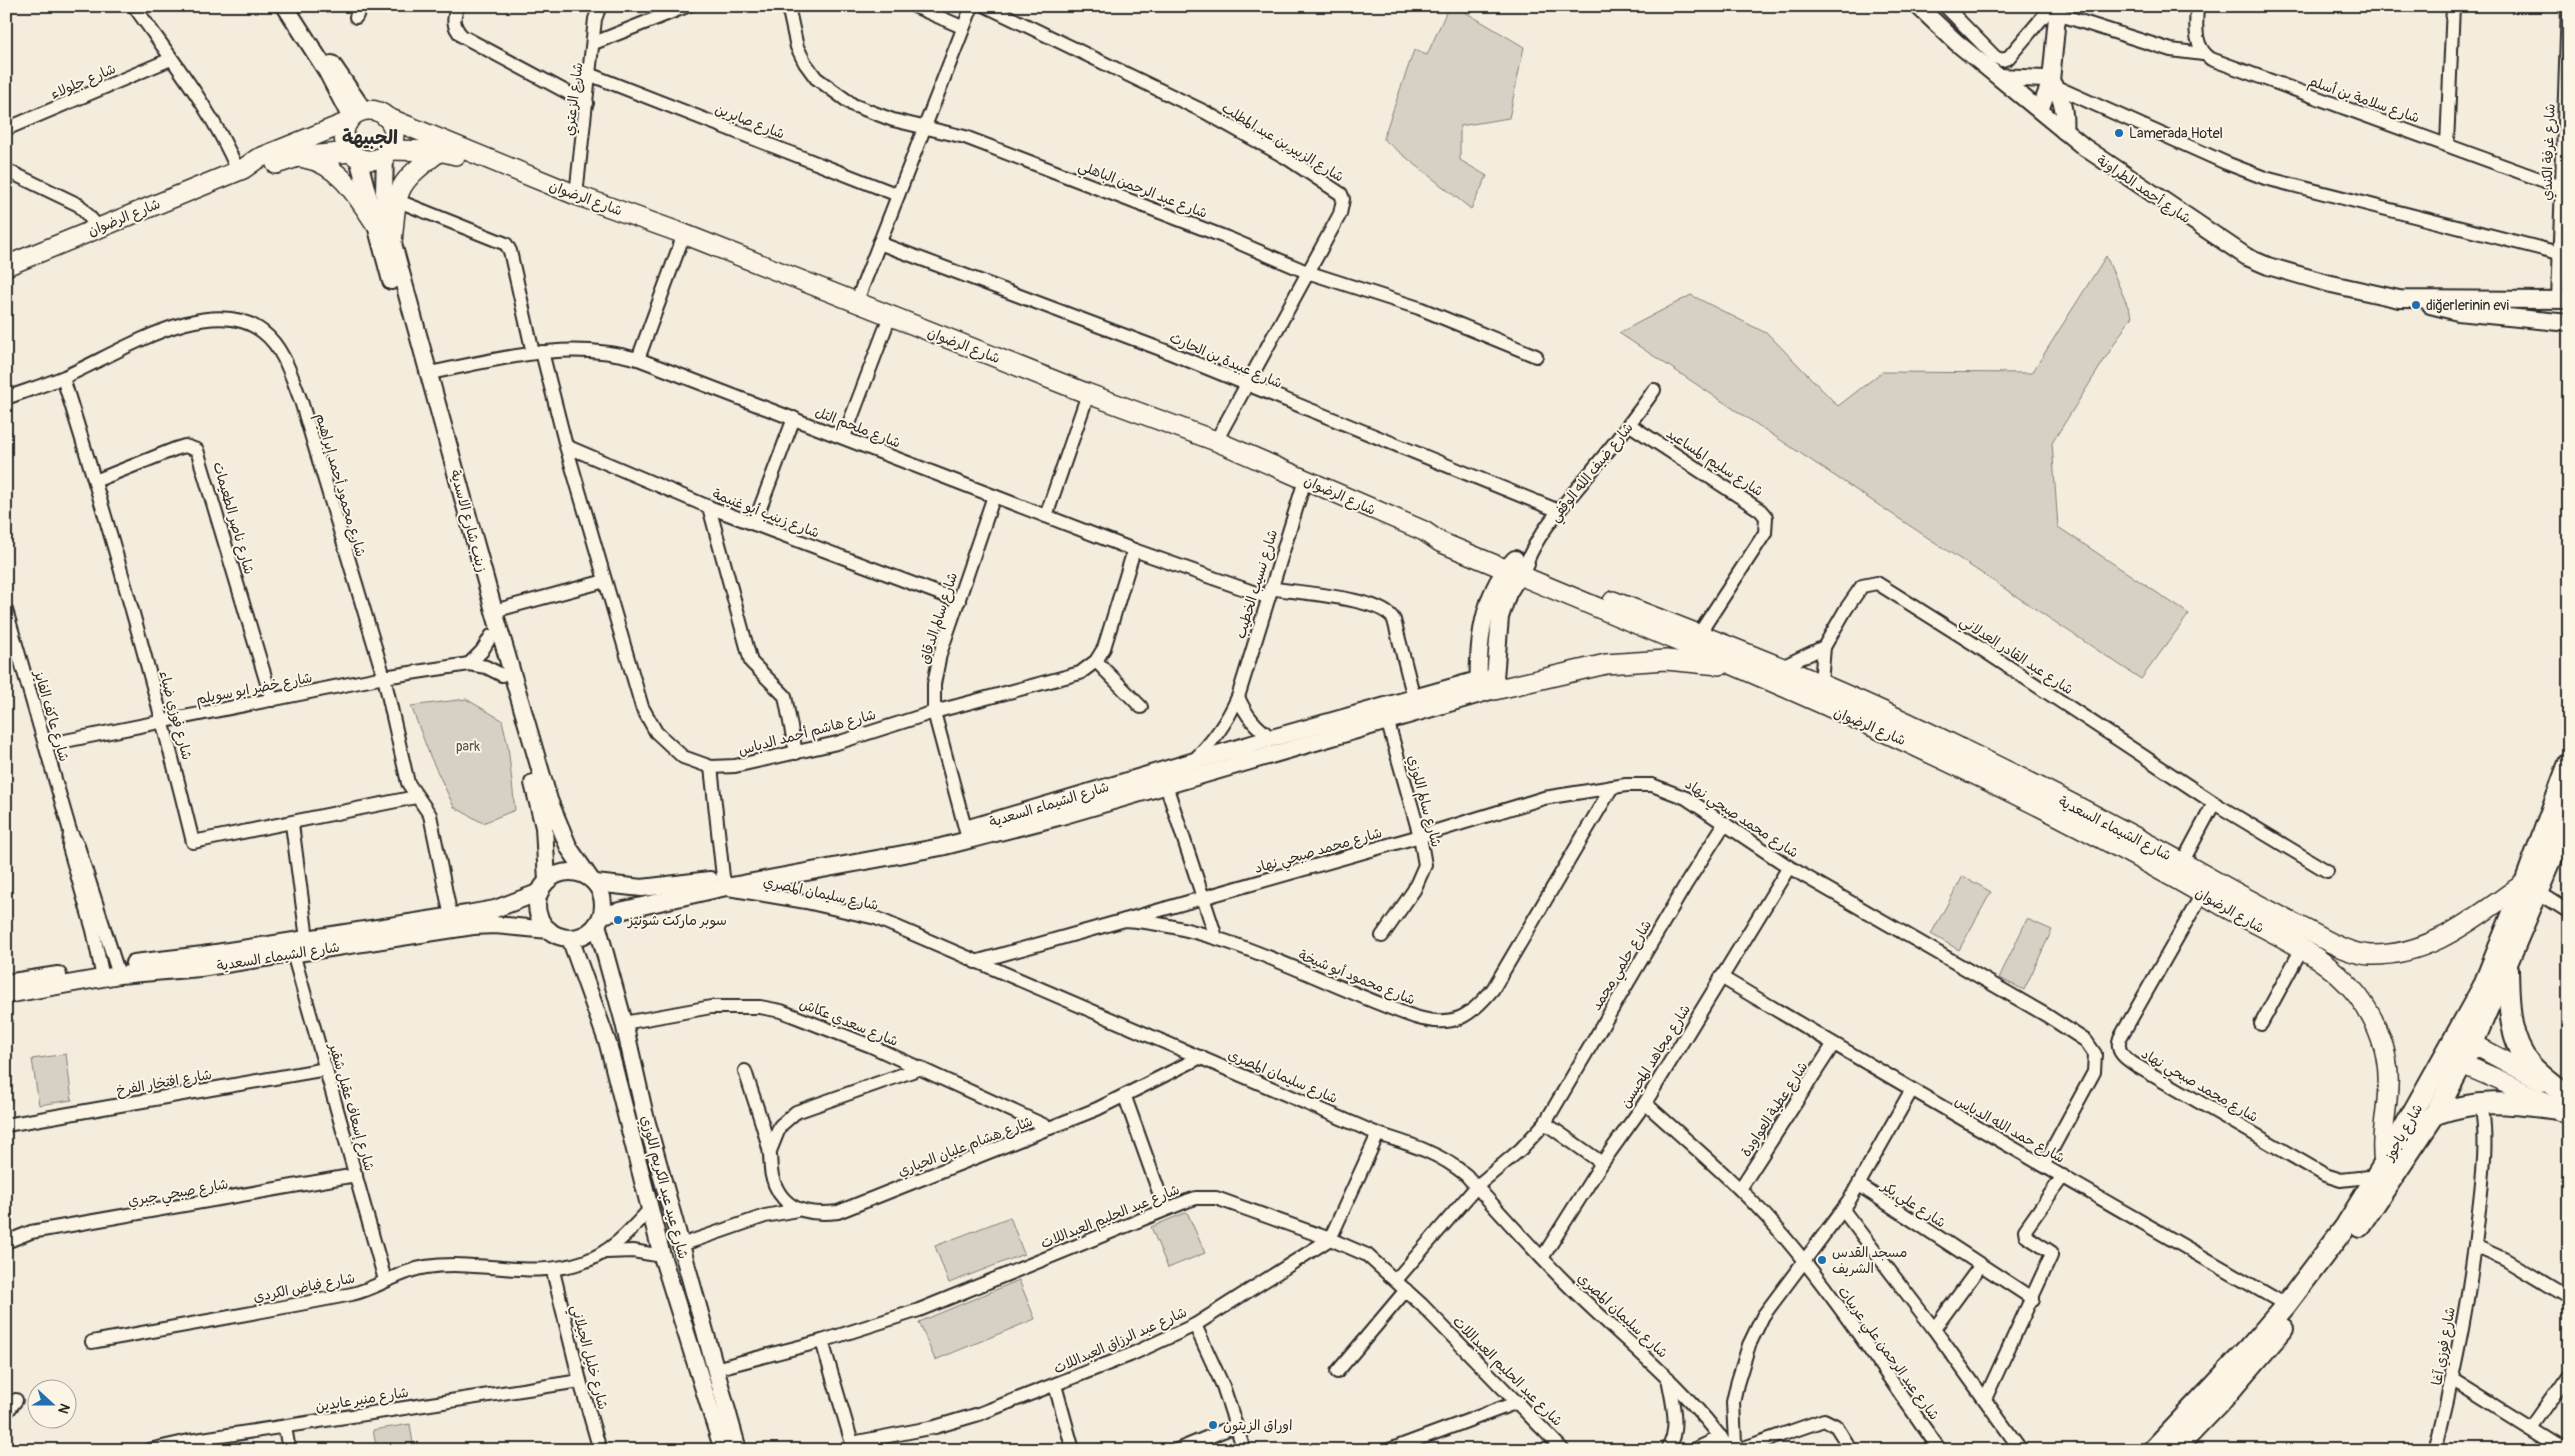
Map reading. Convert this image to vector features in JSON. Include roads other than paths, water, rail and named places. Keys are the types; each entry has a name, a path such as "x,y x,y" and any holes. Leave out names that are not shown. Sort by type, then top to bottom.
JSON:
{"main road":[{"path":"376,111 386,117 392,127 394,139 387,152 376,159 354,155 344,138 354,117 376,111"},
{"name":"شارع الرضوان","path":"6,266 241,170 257,159 354,117"},
{"name":"شارع الرضوان","path":"386,117 490,158 501,166"},
{"path":"392,243 396,200 402,184 410,173 440,151"},
{"name":"شارع الرضوان","path":"387,152 440,151 483,164 501,166 684,234 1088,394 1216,441 1424,531 1443,533 1699,634"},
{"name":"شارع الرضوان","path":"241,170 254,170 298,157 354,155"},
{"path":"298,157 317,161 339,176 351,188 375,223"},
{"name":"شارع الرضوان","path":"1519,564 1738,667 1926,741"},
{"name":"شارع الشيماء السعدية","path":"1699,634 1821,683 1926,741 2182,863 2340,947 2370,955 2388,954 2418,947 2456,932 2532,888"},
{"path":"1486,686 1606,664 1666,660 1738,667"},
{"name":"شارع الرضوان","path":"1966,761 2029,800 2301,950"},
{"name":"شارع ياجوز","path":"2154,1450 2286,1305 2320,1262 2453,1061 2508,965 2569,763"},
{"name":"شارع ياجوز","path":"2464,1039 2483,987 2569,818"},
{"path":"2331,968 2340,947"},
{"path":"2301,950 2331,968 2360,998 2372,1020 2386,1055 2388,1087 2382,1135 2381,1170"},
{"path":"2508,965 2510,1015 2520,1048 2529,1063 2565,1104"},
{"path":"2464,1039 2565,1104"},
{"path":"2453,1061 2565,1104"},
{"name":"شارع ياجوز","path":"2174,1450 2222,1400 2297,1311 2382,1195 2435,1114 2453,1061"},
{"path":"2435,1114 2481,1103 2565,1104"}],"street":[{"path":"134,6 209,112 241,170"},
{"path":"285,6 354,117"},
{"path":"293,6 354,117"},
{"path":"458,6 454,25 462,36 587,103"},
{"name":"شارع الزعتري","path":"576,195 591,75 595,19 600,6"},
{"path":"594,43 687,6"},
{"name":"شارع عبد الرحمن الباهلي","path":"788,6 797,47 805,63 816,78 853,106 893,120 965,136 1230,239 1307,272 1420,308 1536,356"},
{"path":"914,6 962,27"},
{"path":"856,303 962,27 972,6"},
{"name":"شارع الزبير بن عبد المطلب","path":"986,6 1204,112 1335,188 1343,199 1340,214 1307,272 1248,386 1216,441"},
{"name":"شارع أحمد الطراونة","path":"1918,6 1957,43 2036,106 2064,131 2137,184 2247,257 2268,266 2327,283 2409,299 2458,312 2569,324"},
{"path":"1945,6 1995,57 2002,60 2008,58 2045,12 2058,10 2051,80 2036,106"},
{"path":"2197,6 2196,36 2204,54"},
{"name":"شارع غرفة الكندي","path":"2563,300 2559,253 2568,6"},
{"path":"2447,144 2450,7"},
{"name":"شارع سلامة بن أسلم","path":"2058,10 2171,50 2204,54 2296,90 2561,186"},
{"name":"شارع جلولاء","path":"6,129 171,59"},
{"name":"شارع صابرين","path":"591,75 898,195"},
{"path":"1999,78 2051,80 2226,163 2265,178 2559,253"},
{"path":"2051,80 2065,111 2064,131"},
{"name":"زينب شارع الاسدية","path":"387,152 384,192 392,243 494,611 549,800 569,848 592,880"},
{"name":"زينب شارع الاسدية","path":"354,155 375,223 544,827 543,887"},
{"path":"6,170 79,206 98,227"},
{"name":"شارع هاشم أحمد الدباس","path":"396,200 506,244 510,251 632,676 649,720 656,732 676,752 712,767 752,764 796,753 934,712 1072,677 1096,661"},
{"path":"638,358 684,234"},
{"name":"شارع عبيدة بن الحارث","path":"879,243 1163,350 1248,386 1559,510"},
{"name":"شارع أحمد الطراونة","path":"2409,299 2563,300"},
{"path":"844,437 890,316"},
{"name":"شارع محمود أحمد إبراهيم","path":"6,398 63,378 169,328 190,321 211,318 236,319 264,332 288,367 301,401 384,677 408,783 430,815 451,917"},
{"name":"شارع ملحم التل","path":"429,373 538,352 579,349 615,352 638,358 1134,550 1268,593 1342,597 1388,612 1394,620 1414,698"},
{"name":"شارع فوزي ضياء","path":"63,378 96,481 193,842 292,824 416,797"},
{"name":"شارع ضيف الله الوقفي","path":"1486,686 1491,627 1489,599 1519,564 1559,510 1630,425 1654,390"},
{"path":"1046,516 1088,394"},
{"path":"754,524 794,418"},
{"name":"شارع سليم المساعيد","path":"1630,425 1760,510 1766,517 1767,527 1765,533 1699,634"},
{"name":"شارع ناصر الطعيمات","path":"96,481 175,449 185,446 197,450 272,700"},
{"name":"شارع زينب أبو غنيمة","path":"566,446 709,507 959,601"},
{"name":"شارع نسيب الخطيب","path":"1193,761 1212,743 1222,729 1238,697 1268,593 1305,480"},
{"name":"شارع سالم الدقاق","path":"966,835 934,712 934,684 936,670 994,496"},
{"path":"709,507 751,662 785,696 796,753"},
{"path":"1134,550 1104,648 1096,661 1141,707"},
{"path":"494,611 605,581"},
{"name":"شارع عبد القادر العدلاني","path":"1821,683 1824,647 1862,586 1878,583 1974,644 2214,803 2327,871"},
{"name":"شارع عاكف الفايز","path":"6,610 70,831 78,846 110,971"},
{"path":"469,664 482,651 491,636"},
{"path":"1782,667 1824,647"},
{"name":"شارع خضر ابو سويلم","path":"45,744 384,677 469,664 486,667 502,674"},
{"name":"شارع الشيماء السعدية","path":"966,835 1193,761 1272,738 1414,698 1486,686"},
{"name":"شارع الشيماء السعدية","path":"599,919 725,882 890,848 1058,817 1388,723 1486,686"},
{"path":"1238,697 1255,726 1272,738"},
{"name":"شارع سالم اللوزي","path":"1382,936 1414,890 1423,873 1425,855 1388,723"},
{"path":"712,767 725,882"},
{"path":"1166,785 1216,937"},
{"name":"شارع محمد صبحي نهاد","path":"1125,920 1420,836 1544,798 1612,787 1639,785 1664,788 1686,798 1789,867 2046,1015 2091,1045 2096,1060 2094,1072 2044,1164"},
{"name":"شارع محمود أبو شيخة","path":"975,962 1125,920 1163,924 1216,937 1415,1017 1433,1022 1455,1020 1471,1012 1493,989 1612,787"},
{"path":"2182,863 2214,803"},
{"name":"شارع حلمي محمد","path":"1396,1280 1476,1186 1521,1149 1545,1123 1686,884 1725,823"},
{"path":"292,824 307,939"},
{"name":"شارع مجاهد المحيسن","path":"1542,1258 1602,1163 1645,1103 1789,867"},
{"path":"572,871 592,880 603,898 599,919 590,931 570,938 559,936 549,930 539,914 537,905 543,887 554,876 572,871"},
{"name":"شارع الشيماء السعدية","path":"592,880 642,888 725,882"},
{"name":"شارع سليمان المصري","path":"725,882 732,891 806,902 876,918 915,933 975,962 1378,1134 1436,1154 1452,1162 1567,1284 1668,1378 1731,1450"},
{"name":"شارع الشيماء السعدية","path":"291,948 307,939 495,909 543,887"},
{"path":"2532,888 2569,912"},
{"name":"شارع محمد صبحي نهاد","path":"2202,894 2120,1038 2118,1044 2120,1052 2137,1066 2325,1175 2341,1180 2381,1170"},
{"name":"شارع عيد عبد الكريم اللوزي","path":"599,919 645,1116 738,1450"},
{"name":"شارع الشيماء السعدية","path":"6,983 110,971 203,955 291,948 484,925 549,930"},
{"name":"شارع عيد عبد الكريم اللوزي","path":"570,938 608,1044 662,1256 723,1450"},
{"name":"شارع إسعاف عقيل شقير","path":"291,948 385,1280"},
{"path":"2261,1024 2301,950"},
{"name":"شارع الشيماء السعدية","path":"6,995 110,971"},
{"name":"شارع حمد الله الدباس","path":"1721,977 1911,1091 2044,1164 2286,1305"},
{"name":"شارع سعدي عكاش","path":"624,1023 711,1007 760,1007 798,1016 921,1068 1050,1128"},
{"name":"شارع عطية العواودة","path":"1740,1189 1833,1045"},
{"name":"شارع هشام عليان الحياري","path":"681,1245 765,1216 797,1210 820,1214 838,1212 1124,1097 1200,1057"},
{"path":"770,1151 780,1126 796,1112 921,1068"},
{"name":"شارع افتخار الفرخ","path":"6,1125 326,1069"},
{"path":"745,1071 770,1151 772,1176 777,1190 784,1200 797,1210"},
{"path":"1731,1450 1735,1443 1733,1402 1749,1345 1774,1298 1805,1262 1859,1185 1911,1091"},
{"path":"1124,1097 1165,1209"},
{"name":"شارع عبد الرحمن علي عربيات","path":"1645,1103 1740,1189 1805,1262 1940,1450"},
{"name":"شارع فوزي آغا","path":"2435,1450 2452,1380 2475,1246 2485,1142 2481,1103"},
{"path":"1545,1123 1602,1163"},
{"path":"1330,1238 1378,1134"},
{"name":"شارع صبحي جبري","path":"6,1242 37,1231 356,1175"},
{"path":"1985,1399 2033,1299 2051,1256 2049,1251 2026,1236 2025,1230 2063,1176"},
{"name":"شارع علي بكر","path":"1859,1185 2033,1299"},
{"name":"شارع عبد الحليم العبداللات","path":"715,1369 822,1341 919,1310 1165,1209 1196,1198 1216,1198 1330,1238 1366,1255 1396,1280 1518,1402 1563,1450"},
{"name":"شارع فياض الكردي","path":"92,1342 354,1293 408,1270 443,1265 524,1271 553,1271 584,1262 606,1252 650,1209"},
{"path":"1843,1210 1934,1329 2021,1450"},
{"name":"شارع عبد الرزاق العبداللات","path":"853,1446 979,1414 1130,1355 1195,1325 1330,1238"},
{"path":"2475,1246 2513,1264 2569,1298"},
{"name":"شارع فياض الكردي","path":"606,1252 633,1250 662,1256"},
{"path":"1934,1329 1981,1265"},
{"name":"شارع خليل الجيلاني","path":"553,1271 580,1381 600,1450"},
{"path":"1337,1372 1406,1290"},
{"path":"1195,1325 1223,1386 1244,1450"},
{"path":"822,1341 853,1446"},
{"path":"2531,1428 2569,1374"},
{"path":"1667,1450 1671,1444 1674,1426 1668,1378"},
{"path":"2452,1380 2565,1450"},
{"name":"شارع منير عابدين","path":"149,1450 189,1441 580,1381"},
{"path":"1055,1385 1073,1450"},
{"path":"6,1413 16,1400"},
{"path":"1390,1450 1518,1402"},
{"path":"1738,1450 1824,1420 1836,1426 1851,1450"},
{"path":"1177,1450 1235,1426"},
{"path":"285,1427 289,1450"},
{"path":"1694,1450 1721,1437"}],"place":[{"name":"Lamerada Hotel","path":"2119,133"},
{"name":"diğerlerinin evi","path":"2416,305"},
{"name":"سوبر ماركت شونيز","path":"618,920"},
{"name":"مسجد القدس الشريف","path":"1822,1260"},
{"name":"اوراق الزيتون","path":"1213,1425"}],"district":[{"name":"الجبيهة","path":"370,137"}],"park label":[{"name":"park","path":"468,746"}]}
